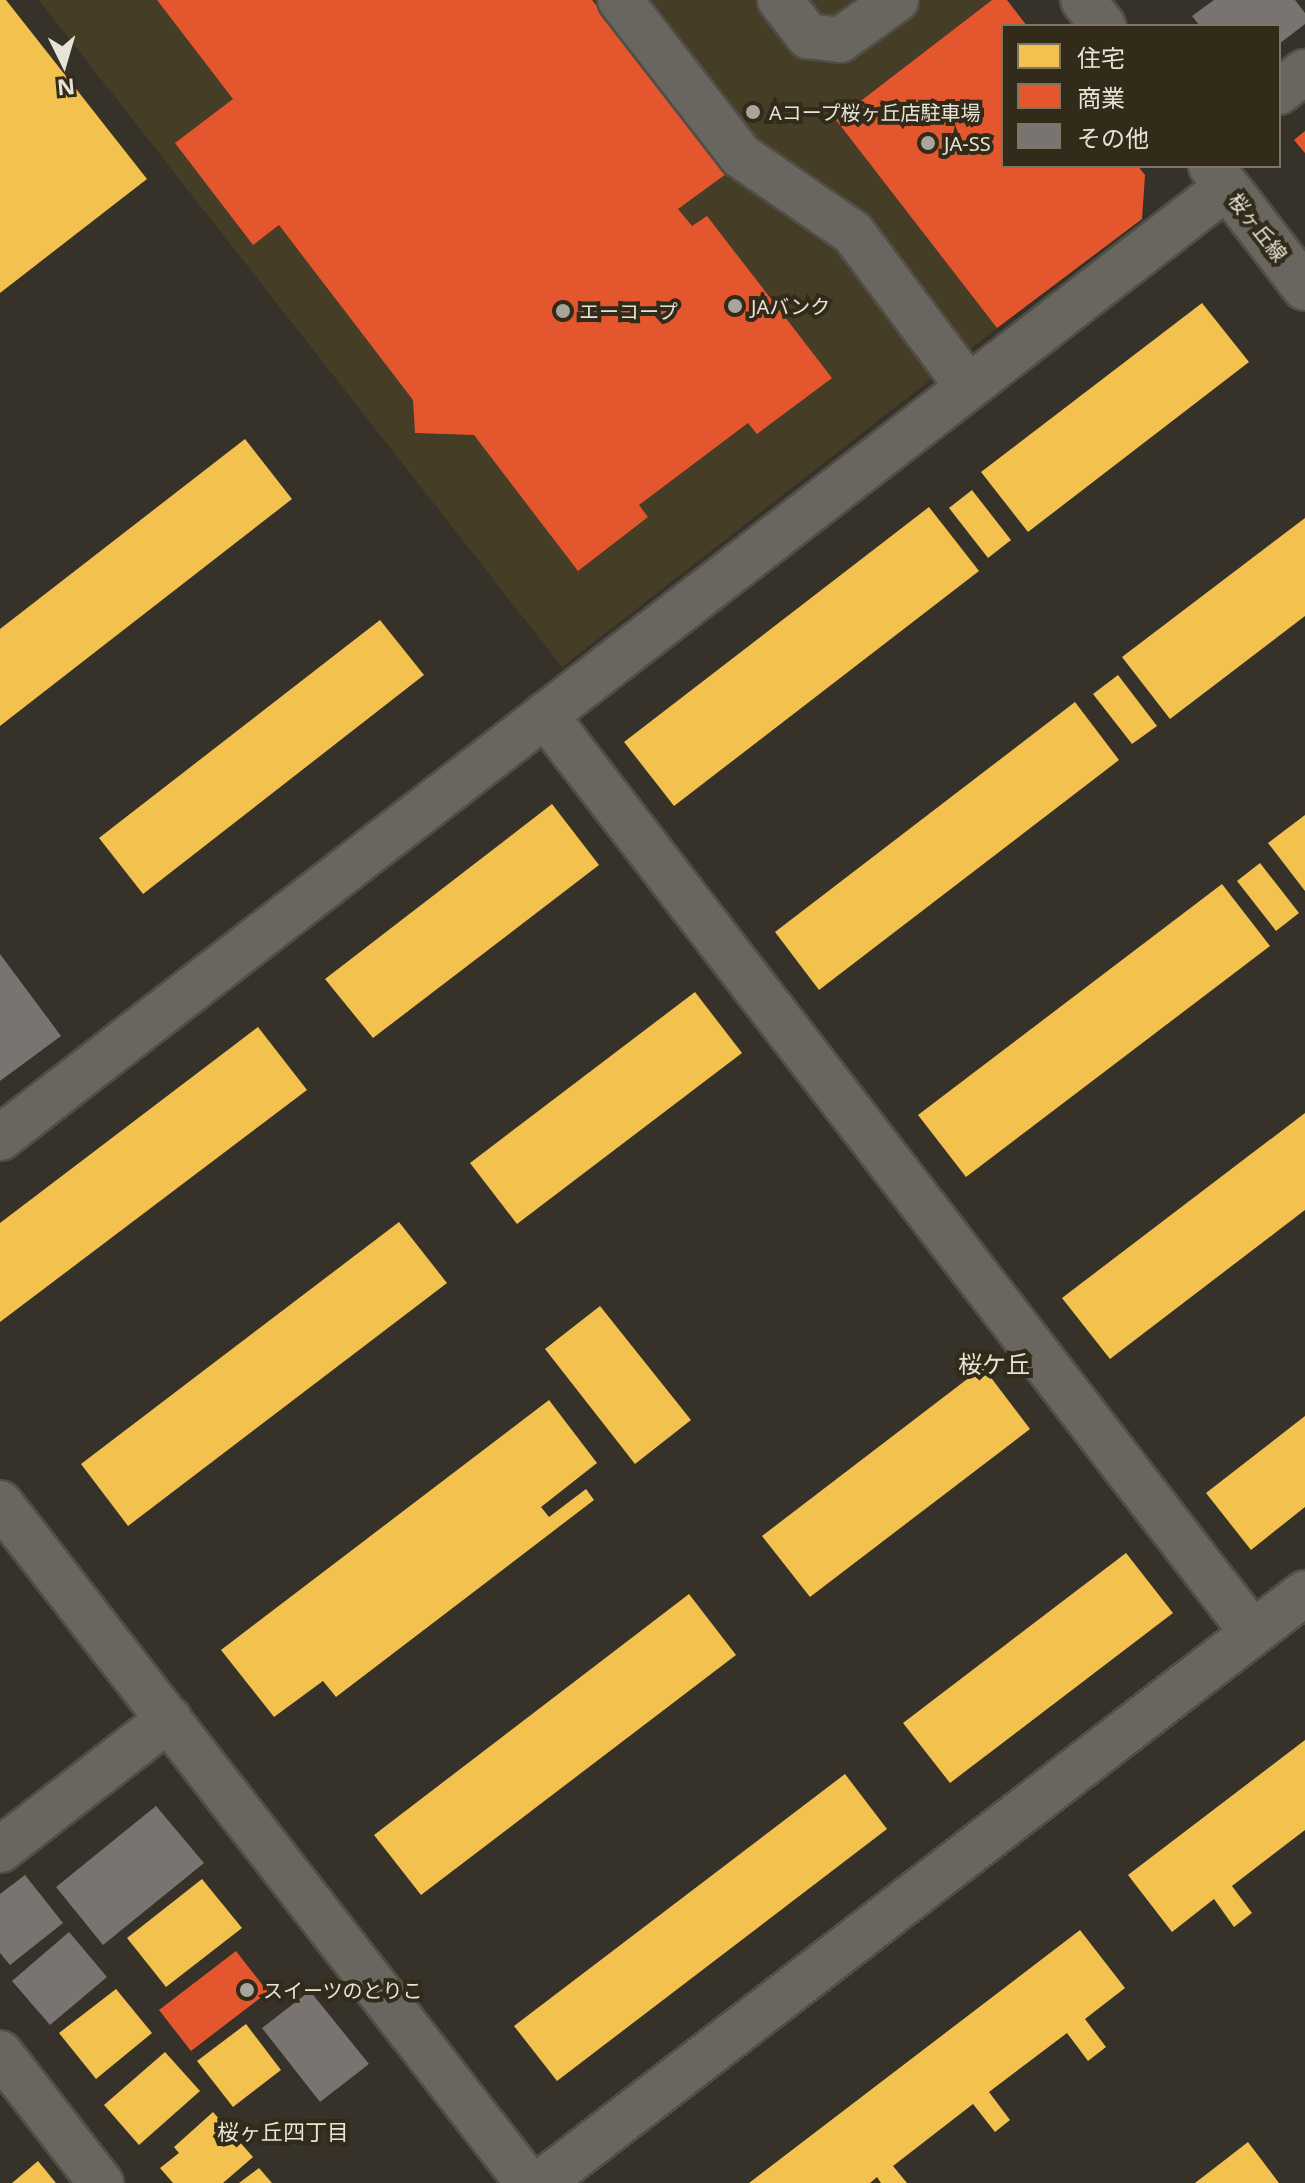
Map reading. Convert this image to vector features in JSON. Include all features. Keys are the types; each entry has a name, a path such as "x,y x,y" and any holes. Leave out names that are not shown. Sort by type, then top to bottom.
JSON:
{"street":[{"path":"620,0 741,156 853,233 968,387"},
{"path":"780,0 808,36 840,40 896,0"},
{"path":"808,36 844,0"},
{"path":"1083,0 1101,24"},
{"path":"1281,90 1305,72"},
{"path":"0,1138 968,387 1219,176"},
{"name":"桜ヶ丘線","path":"1219,176 1305,288"},
{"path":"545,715 1253,1633"},
{"path":"0,1503 528,2183"},
{"path":"541,2183 1305,1593"},
{"path":"0,1850 169,1719"},
{"path":"0,2053 101,2183"}],"shaded area":[{"path":"39,0 992,0 836,120 997,328 562,667"}],"building: 住宅":[{"path":"0,0 6,0 147,179 0,293"},
{"path":"1202,303 1249,362 1028,532 981,472"},
{"path":"245,439 292,499 0,726 0,629"},
{"path":"972,490 1011,540 988,558 949,508"},
{"path":"929,507 979,571 674,806 624,742"},
{"path":"1305,518 1305,616 1170,719 1122,657"},
{"path":"380,620 424,675 143,894 99,838"},
{"path":"1118,675 1157,726 1132,744 1093,694"},
{"path":"1075,702 1119,760 819,990 775,932"},
{"path":"552,804 599,865 373,1038 325,979"},
{"path":"1305,815 1305,891 1268,843"},
{"path":"1260,863 1299,913 1276,931 1237,881"},
{"path":"1222,884 1270,946 966,1177 918,1115"},
{"path":"695,992 742,1053 517,1224 470,1163"},
{"path":"258,1027 307,1090 0,1322 0,1223"},
{"path":"1305,1113 1305,1210 1110,1359 1062,1298"},
{"path":"399,1222 447,1283 128,1526 81,1464"},
{"path":"600,1306 691,1420 635,1464 545,1349"},
{"path":"983,1367 1030,1429 810,1597 762,1536"},
{"path":"549,1400 597,1463 541,1507 549,1517 586,1489 594,1500 336,1697 323,1681 274,1717 221,1650"},
{"path":"1305,1416 1305,1507 1251,1550 1206,1493"},
{"path":"1126,1553 1173,1613 950,1783 903,1723"},
{"path":"689,1594 736,1655 421,1895 374,1835"},
{"path":"1305,1740 1305,1830 1232,1886 1252,1913 1234,1927 1214,1899 1172,1932 1128,1875"},
{"path":"845,1774 887,1829 557,2081 514,2026"},
{"path":"202,1879 242,1928 166,1987 127,1938"},
{"path":"1080,1930 1125,1988 1085,2019 1106,2047 1088,2061 1067,2033 989,2092 1010,2120 995,2132 973,2104 893,2166 907,2183 881,2183 877,2177 870,2183 749,2183"},
{"path":"116,1989 152,2033 96,2079 59,2033"},
{"path":"246,2024 281,2070 233,2107 197,2061"},
{"path":"165,2052 200,2091 139,2145 104,2105"},
{"path":"213,2112 253,2157 223,2183 173,2183 160,2168 179,2153 174,2147"},
{"path":"1248,2142 1279,2183 1195,2183"},
{"path":"38,2161 56,2183 12,2183"},
{"path":"259,2168 272,2183 239,2183"}],"building: 商業":[{"name":"エーコープ","path":"157,0 592,0 726,174 678,209 692,226 707,216 832,378 757,434 748,423 639,505 648,517 578,571 474,435 415,433 413,400 279,225 253,245 175,143 233,99"},
{"name":"JA-SS","path":"992,0 1007,0 1025,24 1001,24 1001,168 1140,168 1145,175 1142,219 997,328 836,120"},
{"path":"1305,131 1305,153 1294,140"},
{"path":"236,1951 268,1992 191,2051 159,2010"}],"building: その他":[{"path":"1214,0 1295,0 1305,13 1305,24 1281,42 1281,24 1198,24 1192,16"},
{"path":"0,954 61,1036 0,1081"},
{"path":"156,1806 204,1863 103,1945 56,1887"},
{"path":"25,1875 63,1923 10,1965 0,1953 0,1894"},
{"path":"69,1932 107,1977 50,2025 12,1981"},
{"path":"310,1991 369,2064 320,2102 262,2028"}],"place":[{"name":"Aコープ桜ヶ丘店駐車場","path":"753,112"},
{"name":"JA-SS","path":"928,143"},
{"name":"JAバンク","path":"735,306"},
{"name":"エーコープ","path":"563,311"},
{"name":"スイーツのとりこ","path":"247,1990"}],"district":[{"name":"桜ケ丘","path":"994,1364"},
{"name":"桜ヶ丘四丁目","path":"283,2132"}]}
